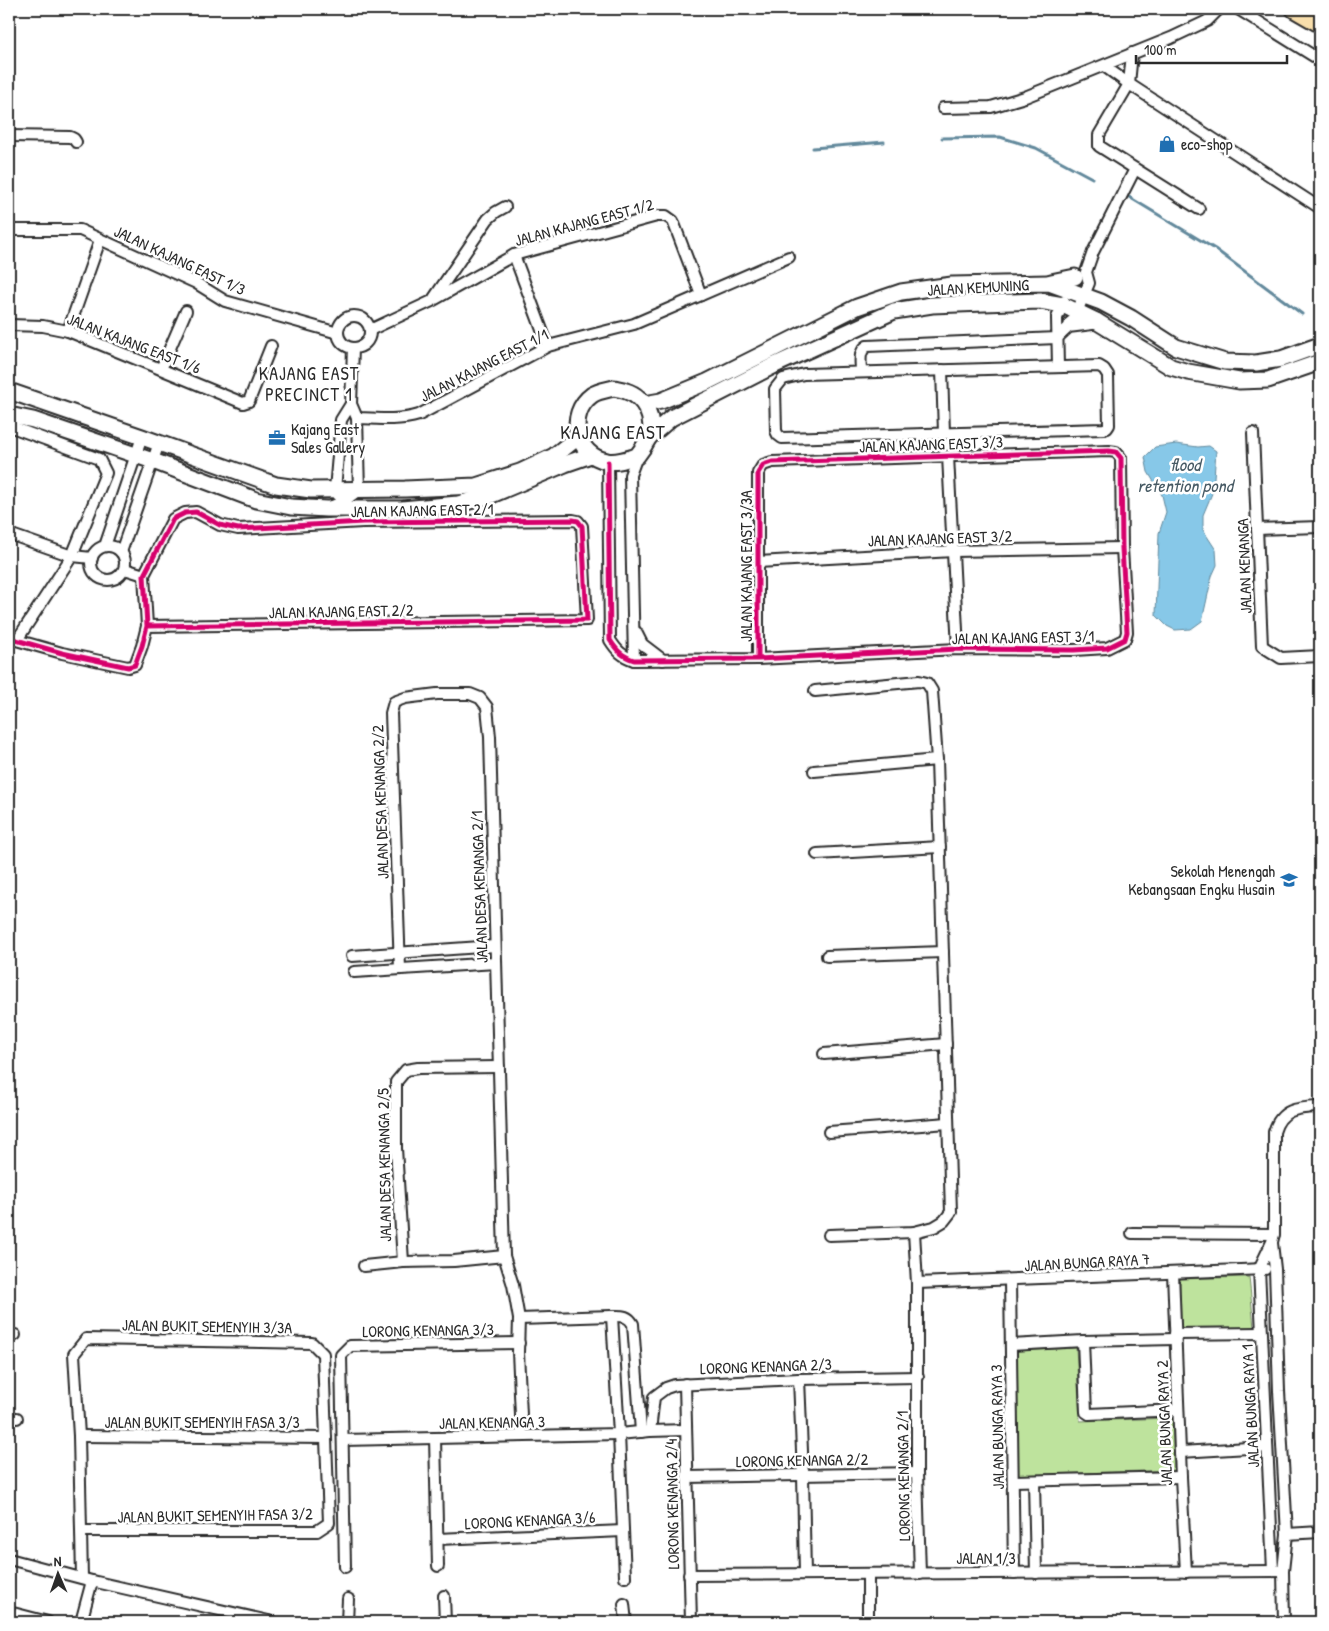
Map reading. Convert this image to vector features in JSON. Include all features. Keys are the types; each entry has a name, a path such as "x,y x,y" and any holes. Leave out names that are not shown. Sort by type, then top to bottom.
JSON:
{"main road":[{"path":"1294,9 1320,24"}],"street":[{"path":"943,108 991,107 1025,97 1172,38 1207,21 1219,9"},
{"path":"1238,9 1320,60"},
{"path":"1132,53 1129,84 1099,135 1099,146 1199,209"},
{"path":"1104,66 1320,208"},
{"path":"9,136 70,138 76,142"},
{"path":"861,372 861,353 867,346 1057,338 1074,318 1081,283 1093,252 1135,169"},
{"path":"432,301 488,219 505,207"},
{"name":"JALAN KAJANG EAST 1/2","path":"370,330 432,301 514,255 657,216 666,216 673,221 701,295"},
{"name":"JALAN KAJANG EAST 1/3","path":"9,230 80,230 196,283 225,301 338,333"},
{"path":"68,332 100,240"},
{"path":"514,255 548,346"},
{"name":"JALAN KAJANG EAST 1/1","path":"358,418 389,419 419,415 548,346 634,324 789,257"},
{"path":"1058,367 1057,338 1060,312 1081,283"},
{"name":"JALAN KEMUNING","path":"644,404 661,401 707,382 857,307 901,292 952,285 1081,283 1101,302 1131,318 1176,347 1225,362 1256,363 1280,359 1320,345"},
{"name":"JALAN KEMUNING","path":"648,438 671,418 775,365 894,311 932,305 1040,301 1074,318 1096,321 1171,367 1239,381 1268,380 1320,362"},
{"path":"161,369 186,311"},
{"path":"350,316 364,319 370,330 366,343 354,348 345,345 338,333 338,329 343,321 350,316"},
{"name":"JALAN KAJANG EAST 1/6","path":"9,326 43,326 68,332 246,403 249,402 271,346"},
{"path":"340,496 341,420 351,404 354,348"},
{"path":"775,365 804,374"},
{"path":"1099,366 1104,369 1108,375 1109,425 1107,428 782,438 776,432 775,389 783,379 804,374 1058,367 1099,366"},
{"path":"942,370 944,434"},
{"path":"608,462 610,640 616,650 624,657 634,660 630,475 637,456 648,438 649,415 644,404 626,390 614,388 602,390 592,395 583,404 578,414 576,425 581,444 591,455 608,462 621,461 637,456"},
{"path":"9,391 276,486 340,496 359,509"},
{"path":"351,404 358,418 359,490"},
{"path":"9,415 33,420 136,455 256,500 291,507 402,509 458,504 489,496 591,455"},
{"path":"9,426 99,459 106,473 72,556 13,639 62,653 128,667 135,665 147,626 144,575 125,568"},
{"name":"JALAN KENANGA","path":"1253,433 1262,646 1281,658 1320,656"},
{"path":"105,546 142,437"},
{"path":"326,509 340,496 359,490 476,486 520,472 554,456 578,437"},
{"path":"121,552 159,443"},
{"name":"JALAN KAJANG EAST 3/3","path":"758,473 763,465 772,462 1109,451"},
{"name":"JALAN KAJANG EAST 3/1","path":"634,660 758,659 958,649 1074,650 1107,648 1117,644 1125,639 1127,632 1122,548 1121,458 1116,452 1109,451"},
{"path":"948,456 958,649"},
{"name":"JALAN KAJANG EAST 3/3A","path":"758,473 758,659"},
{"name":"JALAN KAJANG EAST 2/1","path":"144,575 173,519 185,513 196,512 220,525 238,529 363,522 573,520 578,521 582,526 587,620"},
{"path":"1257,530 1320,527"},
{"path":"9,534 72,556 92,558"},
{"path":"105,546 117,548 125,560 125,568 114,579 98,577 92,568 92,558 97,550 105,546"},
{"name":"JALAN KAJANG EAST 3/2","path":"758,562 953,552 1122,548"},
{"name":"JALAN KAJANG EAST 2/2","path":"147,626 587,620"},
{"path":"634,629 642,644 663,660"},
{"path":"814,691 918,680 927,683 932,691 937,760 951,1212 944,1221 934,1227 914,1232 830,1235"},
{"name":"JALAN DESA KENANGA 2/2","path":"400,969 391,713 394,702 405,698 437,694 470,694 480,698 487,707"},
{"name":"JALAN DESA KENANGA 2/1","path":"487,707 490,736 504,1256 513,1285 519,1319 522,1436"},
{"path":"814,771 937,760"},
{"path":"817,854 940,846"},
{"path":"352,956 495,946"},
{"path":"827,956 943,952"},
{"path":"354,972 496,963"},
{"path":"824,1054 946,1044"},
{"name":"JALAN DESA KENANGA 2/5","path":"402,1262 396,1148 396,1082 406,1070 418,1068 499,1066"},
{"path":"1284,1622 1278,1571 1287,1534 1273,1238 1274,1132 1277,1122 1293,1110 1320,1107"},
{"path":"829,1132 948,1123"},
{"path":"914,1232 917,1284 918,1377"},
{"path":"1132,1233 1273,1238"},
{"name":"JALAN BUNGA RAYA 1","path":"1273,1238 1259,1269 1266,1448 1278,1571"},
{"path":"364,1266 504,1256"},
{"name":"JALAN BUNGA RAYA 7","path":"917,1284 1275,1269"},
{"name":"JALAN BUNGA RAYA 2","path":"1173,1273 1186,1572"},
{"name":"JALAN BUNGA RAYA 3","path":"1010,1280 1014,1573"},
{"path":"612,1316 625,1577"},
{"path":"519,1319 612,1316 625,1316 630,1319 633,1324 645,1432"},
{"path":"1011,1345 1175,1336 1261,1334"},
{"name":"JALAN BUKIT SEMENYIH 3/3A","path":"79,1436 74,1354 86,1339 312,1343 323,1354"},
{"path":"1083,1341 1086,1412 1089,1414 1178,1410"},
{"name":"LORONG KENANGA 3/3","path":"343,1440 341,1355 350,1346 519,1343"},
{"name":"JALAN BUKIT SEMENYIH FASA 3/2","path":"81,1531 317,1531 329,1523 323,1354"},
{"name":"LORONG KENANGA 2/3","path":"645,1432 654,1397 666,1388 685,1384 799,1379 918,1377"},
{"name":"LORONG KENANGA 2/1","path":"918,1377 917,1473 920,1574"},
{"path":"799,1379 805,1574"},
{"name":"LORONG KENANGA 2/4","path":"685,1384 691,1622"},
{"name":"JALAN KENANGA 3","path":"343,1440 619,1434 686,1430"},
{"path":"79,1436 81,1531 87,1580 81,1622"},
{"name":"JALAN BUKIT SEMENYIH FASA 3/3","path":"79,1436 326,1438"},
{"path":"435,1438 438,1566"},
{"path":"343,1440 345,1567"},
{"path":"1180,1452 1266,1448"},
{"name":"LORONG KENANGA 2/2","path":"687,1476 917,1473"},
{"path":"1013,1481 1181,1477"},
{"path":"1034,1481 1036,1573"},
{"name":"LORONG KENANGA 3/6","path":"438,1539 623,1530"},
{"path":"1287,1534 1320,1532"},
{"path":"9,1559 87,1580 273,1622"},
{"name":"JALAN 1/3","path":"689,1575 1278,1571"},
{"path":"868,1574 868,1622"},
{"path":"444,1596 445,1622"},
{"path":"348,1599 348,1622"},
{"path":"624,1604 626,1622"},
{"path":"9,1612 48,1622"}],"green space":[{"path":"1249,1277 1254,1328 1180,1330 1180,1279"},
{"path":"1076,1348 1080,1421 1172,1418 1174,1470 1018,1475 1017,1351"}],"water":[{"name":"flood retention pond","path":"1176,444 1198,447 1209,446 1216,451 1213,491 1203,515 1203,530 1216,550 1217,565 1212,576 1202,621 1191,629 1175,630 1167,626 1156,615 1159,533 1166,512 1162,495 1148,472 1145,457 1155,447"}],"waterway":[{"path":"942,138 1000,137 1036,148 1092,178"},
{"path":"813,148 884,142"},
{"path":"1129,197 1215,249 1302,314"}],"cycle path":[{"path":"608,462 610,640 620,653 634,660 758,659 958,649 1074,650 1107,648 1125,639 1127,632 1122,548 1121,458 1116,452 1109,451 772,462 763,465 758,473 758,659"},
{"path":"9,638 62,653 128,667 135,665 147,626 144,575 173,519 185,513 196,512 220,525 238,529 363,522 573,520 578,521 582,526 587,620 147,626"}],"place":[{"name":"eco-shop","path":"1167,144"},
{"name":"Kajang East Sales Gallery","path":"277,438"},
{"name":"Sekolah Menengah Kebangsaan Engku Husain","path":"1289,880"}],"district":[{"name":"KAJANG EAST PRECINCT 1","path":"309,384"},
{"name":"KAJANG EAST","path":"613,432"}]}
